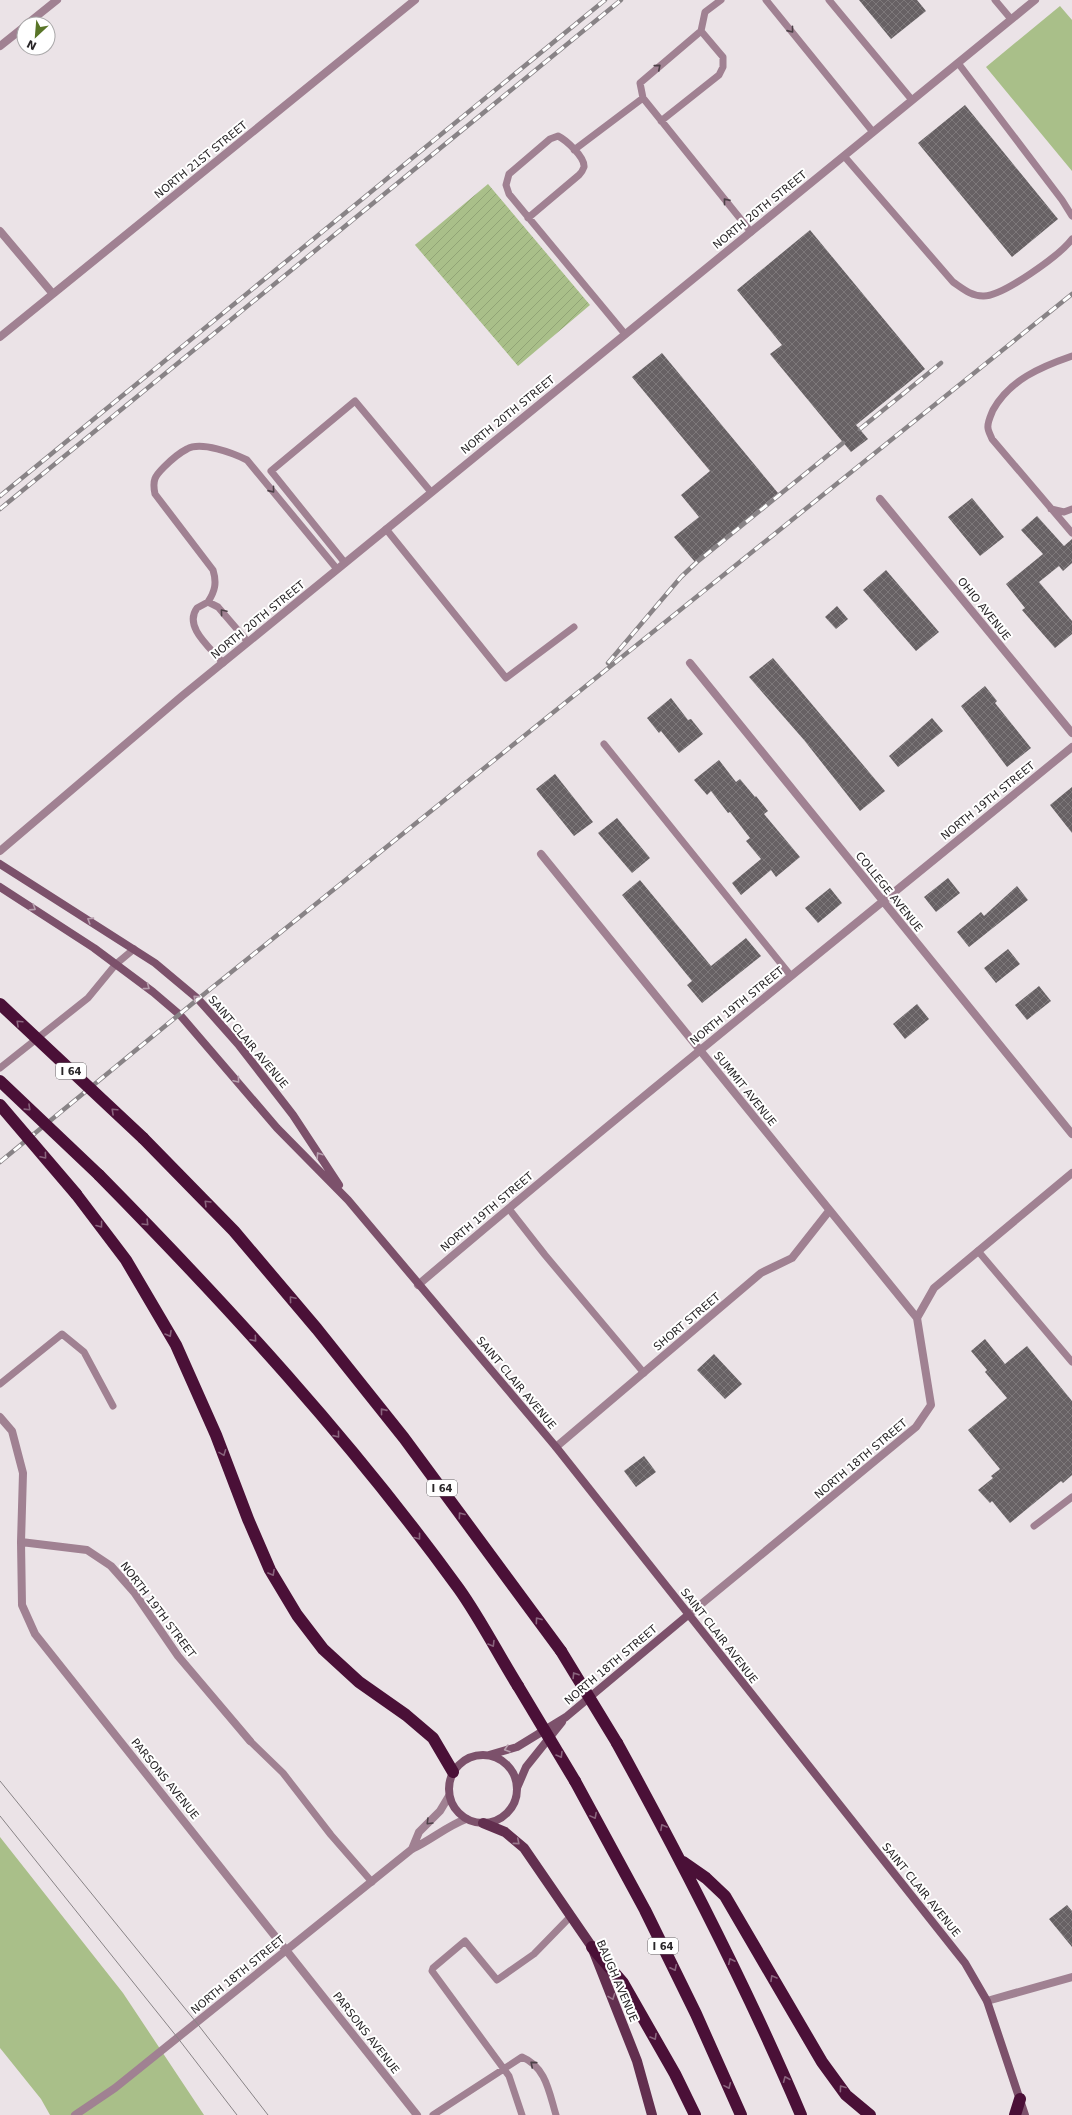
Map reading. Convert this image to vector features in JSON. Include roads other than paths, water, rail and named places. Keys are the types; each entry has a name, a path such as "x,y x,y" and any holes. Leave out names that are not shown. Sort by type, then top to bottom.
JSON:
{"highway":[{"name":"I 64","path":"0,1004 143,1138 234,1231 317,1329 404,1438 561,1651 617,1743 682,1861 766,2032 801,2115"},
{"name":"I 64","path":"0,1081 99,1175 229,1310 312,1405 373,1479 460,1590 576,1781 645,1910 696,2014 741,2115"},
{"path":"0,1105 76,1194 126,1260 176,1345 216,1435 248,1519 270,1570 297,1615 323,1649 359,1682 406,1715 433,1738 453,1772"},
{"path":"682,1861 706,1878 725,1896 822,2062 846,2095 870,2115"},
{"path":"592,1947 623,1984 675,2074 695,2115"},
{"path":"1015,2115 1020,2099"}],"main road":[{"name":"SAINT CLAIR AVENUE","path":"0,864 155,963 198,999 238,1044 293,1115 348,1200"},
{"name":"SAINT CLAIR AVENUE","path":"0,887 116,964 180,1015 277,1128 348,1200 556,1447 965,1962 987,2001 1025,2115"},
{"name":"NORTH 18TH STREET","path":"489,1755 516,1747 566,1717 688,1615"},
{"name":"NORTH 18TH STREET","path":"517,1788 526,1767 566,1717"},
{"path":"489,1755 506,1764 516,1779 517,1788 514,1801 508,1812 500,1818 483,1823 466,1819 456,1810 449,1796 449,1781 453,1772 465,1759 473,1756 489,1755"},
{"name":"BAUGH AVENUE","path":"483,1823 505,1832 524,1848 592,1947 637,2061 652,2115"}],"street":[{"path":"37,16 57,0"},
{"name":"NORTH 21ST STREET","path":"0,337 415,0"},
{"name":"NORTH 20TH STREET","path":"0,851 88,775 248,642 1034,0"},
{"path":"0,46 16,33"},
{"path":"0,231 53,294"},
{"name":"OHIO AVENUE","path":"880,499 1072,733"},
{"name":"COLLEGE AVENUE","path":"690,663 1072,1134"},
{"name":"NORTH 19TH STREET","path":"418,1284 699,1050 1072,747"},
{"name":"SUMMIT AVENUE","path":"541,854 917,1318"},
{"path":"917,1318 934,1288 1072,1173"},
{"name":"SHORT STREET","path":"556,1447 761,1274 792,1258 829,1211"},
{"name":"NORTH 18TH STREET","path":"688,1615 916,1427 931,1404 917,1318"},
{"name":"PARSONS AVENUE","path":"0,1417 12,1431 22,1474 20,1542 22,1605 35,1634 417,2115"},
{"name":"NORTH 19TH STREET","path":"20,1542 87,1550 111,1566 134,1592 178,1656 250,1740"},
{"name":"NORTH 18TH STREET","path":"412,1849 419,1832 440,1811 449,1796"},
{"name":"NORTH 18TH STREET","path":"75,2115 115,2088 412,1849 427,1842 455,1823 466,1819"},
{"path":"987,2001 1072,1977"}],"lane":[{"path":"721,0 705,12 701,31 640,83 643,98 751,232"},
{"path":"766,0 873,132"},
{"path":"829,0 912,100"},
{"path":"995,0 1011,19"},
{"path":"661,121 719,75 724,67 723,57 701,31"},
{"path":"958,63 1062,200 1072,216"},
{"path":"574,150 643,98"},
{"path":"528,218 579,175 584,168 584,161 566,140 558,136 550,140 510,174 506,185 509,194 528,218 625,334"},
{"path":"844,156 953,282 967,292 983,296 997,293 1054,256 1072,239"},
{"path":"1072,356 1045,365 1023,378 1001,397 991,415 987,428 992,439 1072,533"},
{"path":"345,563 271,471 349,406 356,401 431,492"},
{"path":"223,663 193,627 194,612 204,603 208,602 214,594 216,581 213,570 155,494 153,484 154,477 167,464 188,448 201,447 233,453 247,460 337,569"},
{"path":"1051,509 1064,512 1072,509"},
{"path":"386,529 506,678 574,627"},
{"path":"208,602 218,607 248,642"},
{"path":"604,744 791,976"},
{"path":"0,1068 88,998 116,964 134,949"},
{"path":"509,1209 545,1256 644,1373"},
{"path":"978,1251 1072,1362"},
{"path":"0,1384 62,1334 84,1352 113,1406"},
{"path":"1034,1526 1072,1497"},
{"path":"250,1740 284,1773 331,1835 372,1882"},
{"path":"522,2115 508,2076 503,2068 432,1971 433,1968 465,1941 497,1980 534,1954 571,1916"},
{"path":"433,2115 522,2057 533,2062 542,2074 556,2115"}],"tram line":[{"path":"0,1781 196,2022 268,2115"},
{"path":"0,1816 177,2037 237,2115"}],"railway":[{"path":"0,496 605,0"},
{"path":"0,509 621,0"},
{"path":"0,1162 198,999 1072,294"},
{"path":"860,429 941,363"},
{"path":"608,663 681,577 697,562 843,443"}]}
